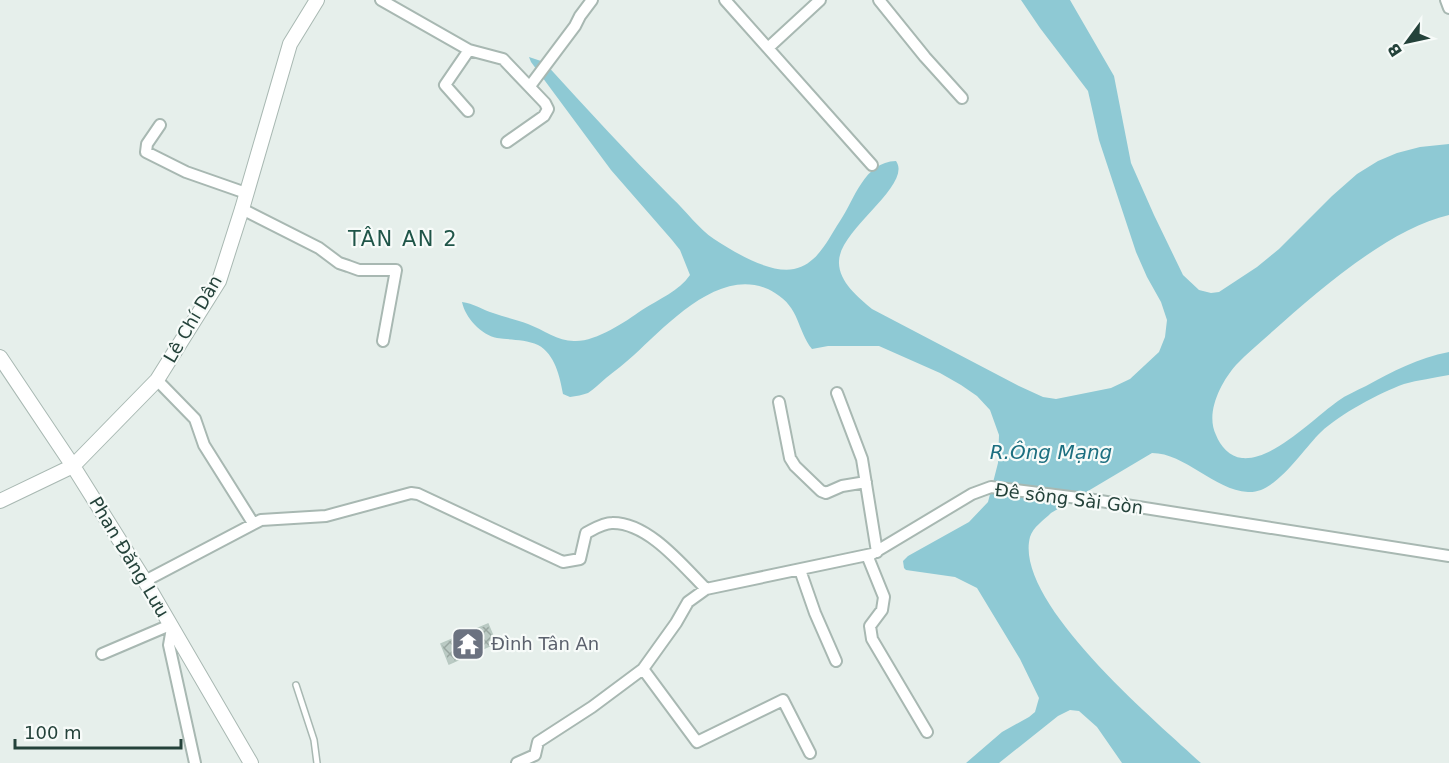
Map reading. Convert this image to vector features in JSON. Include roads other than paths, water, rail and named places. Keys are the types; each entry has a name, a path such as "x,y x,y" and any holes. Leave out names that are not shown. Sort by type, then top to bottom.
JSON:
{"street":[{"name":"Lê Chí Dân","path":"0,501 73,466 158,380 219,281 290,44 317,0"},
{"path":"381,0 469,50 502,58 530,86 548,109 544,116 507,142"},
{"path":"530,86 592,0"},
{"path":"726,0 872,165"},
{"path":"768,48 820,0"},
{"path":"879,0 962,98"},
{"path":"1446,0 1449,8"},
{"path":"468,111 445,86 469,50"},
{"path":"160,125 147,144 146,152 186,172 246,193"},
{"path":"242,209 319,248 348,266 359,270 396,270 383,341"},
{"name":"Phan Đăng Lưu","path":"0,357 73,466 145,581 251,763"},
{"path":"158,380 195,419 204,445 253,524"},
{"path":"837,393 862,459 872,554 884,597 882,610 870,626 872,639 927,732"},
{"path":"779,402 790,458 795,466 821,491 826,492 842,486 866,482"},
{"name":"Đê sông Sài Gòn","path":"706,589 872,554 972,494 991,488 1077,498 1449,556"},
{"path":"145,581 253,524 269,519 326,516 411,493 418,494 563,562 580,559 586,533 610,522 624,524 647,534 668,550 706,589 688,602 643,669 592,707 538,742 536,755"},
{"path":"800,570 815,614 836,661"},
{"path":"102,654 171,627 169,645 195,763"},
{"path":"643,669 697,742 783,700 810,753"},
{"path":"517,763 536,755"},
{"path":"536,755 545,763"}],"lane":[{"path":"296,685 314,740 317,763"}],"water":[{"name":"R.Ông Mạng","path":"1021,0 1070,0 1114,76 1131,163 1154,215 1183,275 1199,290 1219,292 1257,267 1279,249 1357,174 1378,161 1420,147 1449,144 1449,215 1426,222 1379,247 1333,280 1249,352 1230,372 1220,389 1212,417 1213,426 1220,443 1226,450 1242,458 1254,457 1280,446 1344,397 1406,366 1449,352 1449,375 1404,384 1349,411 1321,432 1279,478 1258,491 1235,490 1176,459 1152,453 1051,513 1031,533 1031,564 1043,594 1065,626 1123,691 1201,763 1122,763 1097,727 1079,711 1070,710 1058,716 999,763 966,763 1002,732 1035,712 1039,698 1020,659 977,588 955,577 904,568 903,561 908,556 969,522 988,502 998,463 999,435 990,410 977,396 961,385 940,373 879,346 828,346 812,349 794,312 783,299 756,285 736,285 717,290 698,300 588,393 570,397 563,394 556,366 544,349 528,342 497,338 485,333 470,319 462,302 528,324 564,340 576,341 593,338 619,325 674,290 690,275 680,250 611,170 529,57 544,62 623,148 708,235 742,256 763,265 784,270 794,269 810,262 826,243 868,175 885,163 896,161 898,171 886,195 842,248 839,261 842,275 845,282 861,299 872,309 1043,397 1056,399 1111,388 1130,379 1159,352 1165,337 1167,320 1161,302 1136,252 1099,140 1088,91"}],"place":[{"name":"Đình Tân An","path":"468,644"}],"district":[{"name":"TÂN AN 2","path":"403,239"}]}
